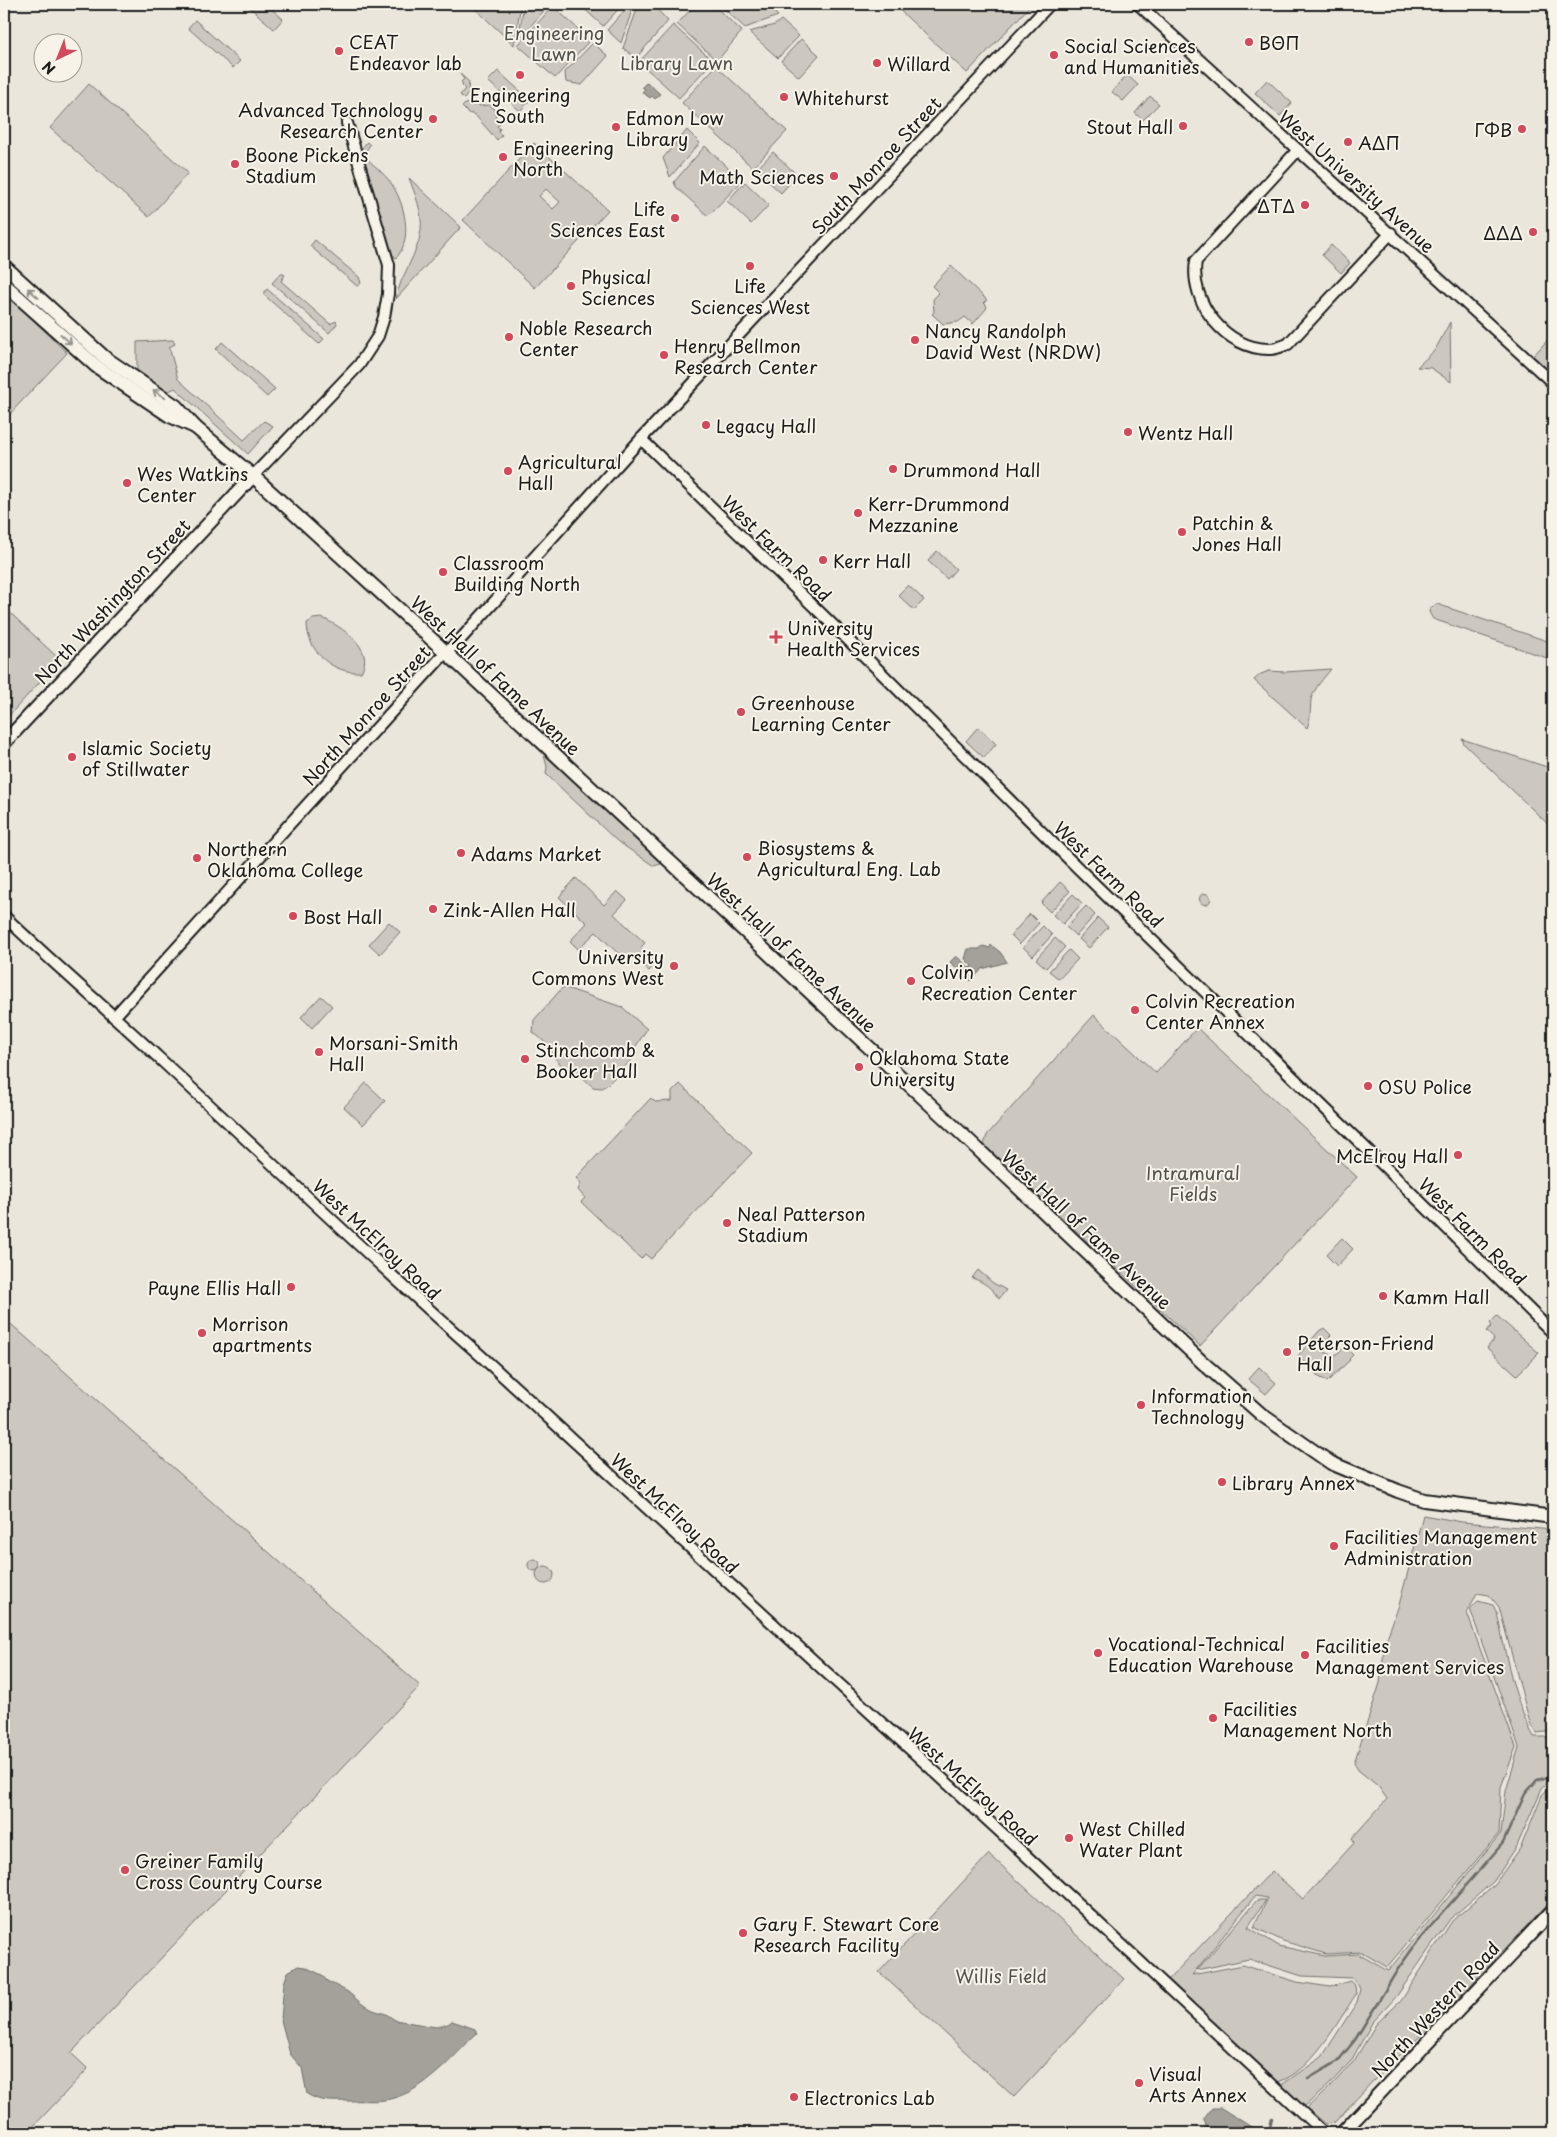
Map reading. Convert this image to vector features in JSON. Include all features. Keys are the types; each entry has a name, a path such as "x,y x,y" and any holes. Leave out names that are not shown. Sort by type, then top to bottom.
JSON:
{"main road":[{"name":"West Hall of Fame Avenue","path":"4,266 104,358 176,406 194,427 253,476 446,652 964,1136 1202,1362 1286,1433 1331,1463 1424,1500 1553,1517"},
{"name":"West Hall of Fame Avenue","path":"4,284 96,366 170,416 194,427"},
{"name":"North Washington Street","path":"4,743 253,476"},
{"name":"North Western Road","path":"1342,2133 1553,1910"}],"street":[{"name":"South Monroe Street","path":"787,283 1050,4"},
{"name":"West University Avenue","path":"1138,4 1391,233 1553,383"},
{"name":"North Washington Street","path":"253,476 364,359 378,336 384,317 388,294 388,265 347,124"},
{"path":"1298,150 1196,261 1195,285 1205,309 1228,335 1248,346 1270,349 1288,344 1391,233"},
{"name":"North Monroe Street","path":"114,1017 446,652 459,641 641,439 787,283"},
{"name":"West Farm Road","path":"641,439 831,623 1553,1333"},
{"name":"West McElroy Road","path":"4,916 421,1303 1002,1834 1324,2133"}],"green space":[{"path":"246,4 266,4 283,19 274,29"},
{"path":"470,4 521,4 514,45"},
{"path":"524,4 549,5 518,40"},
{"name":"Engineering Lawn","path":"579,4 623,4 603,26"},
{"path":"630,4 634,4 621,43 607,30"},
{"path":"639,4 652,4 668,21 636,58 623,48"},
{"path":"696,4 712,4 742,31 717,61 677,24"},
{"path":"719,4 766,4 778,16 745,28"},
{"path":"893,4 1032,4 967,73"},
{"name":"Engineering Lawn","path":"553,6 590,40 555,78 518,45"},
{"path":"195,20 240,61 233,68 188,28"},
{"path":"781,20 799,36 778,58 749,32 775,25"},
{"name":"Library Lawn","path":"673,25 713,61 679,98 639,62"},
{"path":"801,39 819,55 799,77 781,61"},
{"path":"593,43 608,56 582,85 566,82 565,72"},
{"path":"716,66 787,131 753,168 682,103"},
{"path":"498,71 530,100 520,111 488,81"},
{"path":"459,73 469,82 468,89 470,91 464,99 460,95 465,89 461,82 464,79"},
{"path":"1127,75 1138,85 1123,101 1112,92"},
{"path":"1267,80 1292,103 1280,116 1255,93"},
{"path":"89,84 188,173 149,217 50,128"},
{"path":"1150,96 1159,104 1143,120 1135,113"},
{"path":"466,103 469,105 471,103 474,106 476,103 480,106 489,105 495,109 496,121 500,124 497,126 500,129 498,132 502,135 497,140 475,115 468,113 462,107"},
{"path":"687,130 700,143 670,177 663,158"},
{"path":"367,142 370,145 363,155 391,183 403,210 406,231 405,241 396,258 390,252 360,150"},
{"path":"534,143 608,210 535,288 463,220","holes":["546,189 560,202 553,209 539,196"]},
{"path":"705,146 742,181 708,216 676,187 674,182"},
{"path":"773,152 797,175 781,193 756,170"},
{"path":"409,178 461,227 396,299 421,230 420,210"},
{"path":"745,182 769,205 751,224 727,201"},
{"path":"315,240 359,277 361,283 357,286 310,246"},
{"path":"1331,245 1350,263 1341,273 1322,255"},
{"path":"951,266 987,300 984,303 987,306 986,309 973,324 965,317 958,322 943,324 932,314 934,312 933,299 939,293 932,286"},
{"path":"281,273 285,275 281,281 330,324 336,321 337,324 329,333 272,283"},
{"path":"267,289 324,339 319,344 263,294"},
{"path":"4,291 67,353 4,420 4,335 7,331 4,328"},
{"path":"1450,322 1451,382 1431,368 1417,367 1435,350"},
{"path":"1553,334 1553,376 1533,356"},
{"path":"173,340 175,344 169,347 178,379 244,440 264,421 273,426 248,454 175,388 169,391 164,389 137,370 137,342"},
{"path":"222,342 275,389 267,397 216,349"},
{"path":"937,551 956,569 947,579 928,561"},
{"path":"908,585 924,600 914,610 898,595"},
{"path":"1437,604 1553,643 1553,660 1433,619 1429,612 1430,608"},
{"path":"4,607 57,657 58,662 4,721"},
{"path":"322,618 347,633 360,647 364,655 361,672 351,672 332,665 317,652 308,634 307,623 313,619"},
{"path":"1331,669 1314,691 1307,728 1254,680 1261,674 1269,671 1285,672"},
{"path":"978,727 996,744 984,758 966,741"},
{"path":"540,739 670,861 654,866 617,841 546,774 547,767"},
{"path":"1462,739 1553,769 1553,829 1464,744"},
{"path":"576,878 604,905 617,891 627,900 614,914 645,943 641,947 657,962 649,971 633,956 627,962 596,932 578,949 570,941 587,923 559,897"},
{"path":"1060,882 1070,891 1050,912 1041,903"},
{"path":"1205,893 1211,899 1205,905 1199,899"},
{"path":"1073,894 1082,903 1063,924 1053,915"},
{"path":"1086,906 1095,915 1076,936 1066,927"},
{"path":"1030,914 1039,923 1020,944 1011,935"},
{"path":"1098,918 1108,927 1089,948 1079,939"},
{"path":"389,922 400,932 380,954 369,944"},
{"path":"1043,926 1052,935 1033,956 1023,947"},
{"path":"1055,938 1065,947 1046,968 1036,959"},
{"path":"1069,950 1078,959 1059,979 1049,971"},
{"path":"563,987 622,1007 647,1029 634,1049 638,1053 607,1085 601,1088 593,1087 579,1074 563,1067 553,1056 548,1045 533,1032 534,1020"},
{"path":"321,996 332,1006 312,1028 301,1017"},
{"name":"Intramural Fields","path":"1094,1015 1156,1073 1197,1028 1357,1177 1200,1346 984,1145 987,1135"},
{"path":"366,1083 385,1101 363,1125 344,1107"},
{"path":"680,1084 752,1153 651,1259 645,1254 641,1259 581,1202 585,1198 578,1190 581,1183 576,1178 651,1098 655,1102 672,1101 672,1092"},
{"path":"1342,1238 1353,1249 1337,1266 1326,1255"},
{"path":"978,1270 993,1283 1006,1290 999,1299 987,1286 972,1278"},
{"path":"1497,1316 1539,1353 1517,1375 1487,1348 1494,1339 1486,1331 1492,1326 1490,1323"},
{"name":"Greiner Family Cross Country Course","path":"4,1318 420,1686 71,2053 88,2069 27,2133 4,2133"},
{"path":"1324,1328 1331,1335 1321,1346 1325,1352 1334,1356 1345,1347 1353,1355 1327,1382 1321,1379 1298,1356 1319,1331"},
{"path":"1259,1367 1276,1383 1266,1394 1248,1379"},
{"path":"1423,1515 1462,1522 1553,1530 1553,1731 1537,1733 1530,1723 1499,1607 1489,1595 1477,1593 1467,1613 1516,1747 1501,1787 1499,1833 1387,1967 1361,1952 1326,1954 1283,1941 1254,1927 1268,1898 1255,1896 1192,1975 1243,1965 1297,1982 1330,1987 1350,1981 1355,1986 1356,1994 1323,2045 1302,2068 1278,2082 1168,1980 1272,1871 1303,1899 1354,1843 1352,1838 1387,1799 1378,1786 1358,1770 1354,1763 1380,1683 1385,1643 1399,1605"},
{"path":"532,1559 536,1559 540,1565 536,1571 532,1571 528,1567 528,1563"},
{"path":"545,1566 551,1569 554,1575 551,1581 545,1584 539,1581 536,1575 539,1569"},
{"path":"1478,1601 1493,1605 1497,1613 1515,1692 1534,1737 1553,1737 1553,1778 1542,1788 1517,1846 1494,1881 1450,1919 1396,1997 1372,2023 1351,2061 1328,2086 1304,2107 1280,2086 1322,2057 1357,2002 1360,1989 1352,1978 1302,1976 1249,1959 1197,1970 1257,1900 1266,1900 1248,1927 1279,1946 1325,1956 1358,1954 1388,1971 1501,1833 1506,1791 1519,1747 1470,1609"},
{"path":"1553,1783 1553,1898 1443,2014 1372,2082 1335,2122 1326,2124 1307,2108 1354,2061 1376,2024 1401,2001 1452,1921 1495,1884 1521,1847 1542,1795"},
{"name":"Willis Field","path":"989,1854 1124,1979 1014,2097 879,1972"}],"shaded area":[{"path":"647,82 660,94 655,99 642,92 645,89 642,87"},
{"path":"991,945 1000,952 1007,962 982,969 971,981 950,962 956,956 970,968 972,966 965,959 968,949 979,949 983,946 990,948"},
{"path":"298,1966 305,1967 322,1975 327,1981 348,1992 362,2004 395,2020 436,2027 452,2021 475,2029 477,2033 438,2072 415,2089 403,2095 376,2101 334,2101 312,2097 307,2094 302,2068 290,2054 281,2020 284,1983 288,1972"},
{"path":"1212,2108 1221,2108 1261,2133 1208,2133 1204,2119"}],"waterway":[{"path":"1308,2079 1338,2061 1355,2040 1398,1969 1418,1941 1503,1843 1525,1794 1537,1780 1553,1776"},
{"path":"1269,2133 1272,2118"}],"place":[{"name":"BΘΠ","path":"1249,42"},
{"name":"CEAT Endeavor lab","path":"339,51"},
{"name":"Social Sciences and Humanities","path":"1054,55"},
{"name":"Willard","path":"877,63"},
{"name":"Engineering South","path":"520,75"},
{"name":"Whitehurst","path":"784,97"},
{"name":"Advanced Technology Research Center","path":"433,119"},
{"name":"Stout Hall","path":"1183,126"},
{"name":"Edmon Low Library","path":"616,127"},
{"name":"ΓΦΒ","path":"1522,129"},
{"name":"ΑΔΠ","path":"1348,142"},
{"name":"Engineering North","path":"503,157"},
{"name":"Boone Pickens Stadium","path":"235,164"},
{"name":"Math Sciences","path":"834,176"},
{"name":"ΔTΔ","path":"1305,205"},
{"name":"Life Sciences East","path":"675,218"},
{"name":"ΔΔΔ","path":"1533,232"},
{"name":"Life Sciences West","path":"750,266"},
{"name":"Physical Sciences","path":"571,286"},
{"name":"Noble Research Center","path":"509,337"},
{"name":"Nancy Randolph David West (NRDW)","path":"915,340"},
{"name":"Henry Bellmon Research Center","path":"664,355"},
{"name":"Legacy Hall","path":"706,425"},
{"name":"Wentz Hall","path":"1128,432"},
{"name":"Drummond Hall","path":"893,469"},
{"name":"Agricultural Hall","path":"508,471"},
{"name":"Wes Watkins Center","path":"127,483"},
{"name":"Kerr-Drummond Mezzanine","path":"858,513"},
{"name":"Patchin & Jones Hall","path":"1182,532"},
{"name":"Kerr Hall","path":"823,560"},
{"name":"Classroom Building North","path":"443,572"},
{"name":"University Health Services","path":"776,637"},
{"name":"Greenhouse Learning Center","path":"741,712"},
{"name":"Islamic Society of Stillwater","path":"72,757"},
{"name":"Adams Market","path":"461,853"},
{"name":"Biosystems & Agricultural Eng. Lab","path":"747,857"},
{"name":"Northern Oklahoma College","path":"197,858"},
{"name":"Zink-Allen Hall","path":"433,909"},
{"name":"Bost Hall","path":"293,916"},
{"name":"University Commons West","path":"674,966"},
{"name":"Colvin Recreation Center","path":"911,981"},
{"name":"Colvin Recreation Center Annex","path":"1135,1010"},
{"name":"Morsani-Smith Hall","path":"319,1052"},
{"name":"Stinchcomb & Booker Hall","path":"525,1059"},
{"name":"Oklahoma State University","path":"859,1067"},
{"name":"OSU Police","path":"1368,1086"},
{"name":"McElroy Hall","path":"1458,1155"},
{"name":"Neal Patterson Stadium","path":"727,1223"},
{"name":"Payne Ellis Hall","path":"291,1287"},
{"name":"Kamm Hall","path":"1383,1296"},
{"name":"Morrison apartments","path":"202,1333"},
{"name":"Peterson-Friend Hall","path":"1287,1352"},
{"name":"Information Technology","path":"1141,1405"},
{"name":"Library Annex","path":"1222,1482"},
{"name":"Facilities Management Administration","path":"1334,1546"},
{"name":"Vocational-Technical Education Warehouse","path":"1098,1653"},
{"name":"Facilities Management Services","path":"1305,1655"},
{"name":"Facilities Management North","path":"1213,1718"},
{"name":"West Chilled Water Plant","path":"1069,1838"},
{"name":"Greiner Family Cross Country Course","path":"125,1870"},
{"name":"Gary F. Stewart Core Research Facility","path":"743,1933"},
{"name":"Visual Arts Annex","path":"1139,2083"},
{"name":"Electronics Lab","path":"794,2097"}]}
